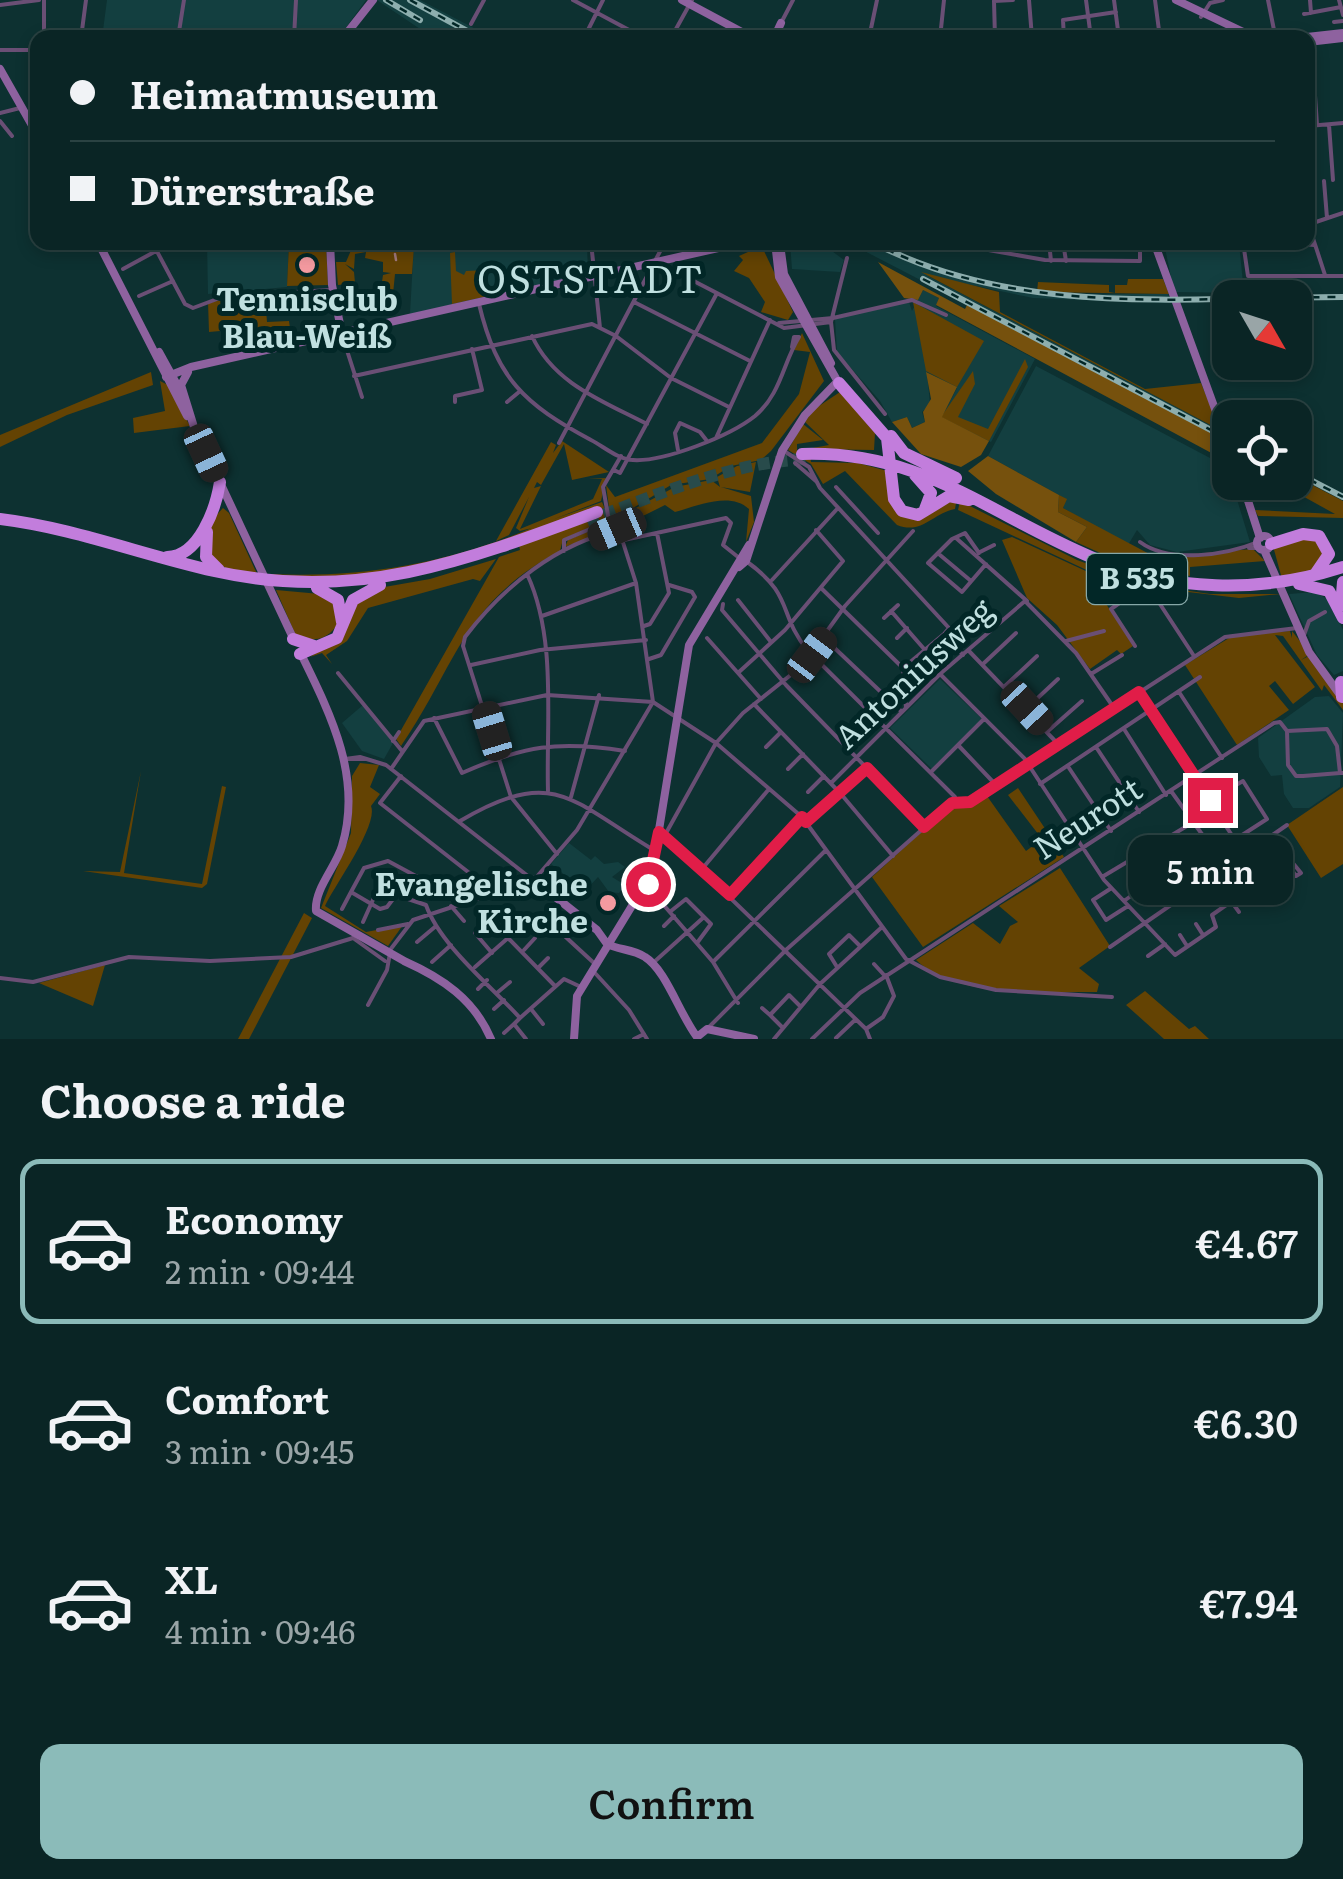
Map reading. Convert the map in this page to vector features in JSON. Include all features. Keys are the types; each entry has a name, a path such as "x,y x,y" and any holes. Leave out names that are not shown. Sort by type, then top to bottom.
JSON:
{"highway":[{"path":"837,386 882,430 894,458"},
{"name":"B 535","path":"837,386 904,452 952,475 983,503"},
{"path":"854,456 873,452 880,442 857,404"},
{"path":"891,436 894,500 906,514 923,514 949,496 983,503"},
{"name":"B 535","path":"803,458 854,456 922,472 1072,554 1134,578 1206,590 1289,583 1343,570"},
{"name":"B 535","path":"803,458 864,462 915,475 983,503"},
{"path":"894,474 897,502 912,514 923,512 932,496 928,486 915,475"},
{"path":"160,556 176,557 192,548 224,502 220,482"},
{"path":"224,502 212,516 204,545 209,562 226,574"},
{"path":"0,522 54,527 226,574 308,583 396,577 469,559 597,512"},
{"path":"0,522 83,540 228,580 317,588 382,584 442,572 519,547"},
{"path":"1265,543 1316,530 1343,549"},
{"path":"1265,543 1310,533 1323,539 1328,559 1289,583"},
{"path":"1343,582 1339,596 1343,615"},
{"path":"1289,583 1326,590 1343,615"},
{"path":"309,650 343,631 357,596 382,584"},
{"path":"309,650 336,634 343,617 338,600 317,588"},
{"path":"293,639 309,650"},
{"path":"308,670 309,650"}],"street":[{"path":"0,5 41,0 43,30"},
{"path":"82,30 86,0"},
{"path":"180,30 184,0"},
{"path":"295,30 296,0"},
{"path":"349,30 372,0"},
{"path":"472,24 484,0"},
{"path":"573,0 630,30"},
{"path":"588,30 604,0"},
{"path":"778,30 794,0"},
{"path":"870,30 877,0"},
{"path":"941,30 944,0"},
{"path":"995,30 994,2 1014,0"},
{"path":"1029,0 1031,30"},
{"path":"1086,0 1090,30"},
{"path":"1114,0 1118,30"},
{"path":"1155,0 1159,30"},
{"path":"1172,0 1222,30"},
{"path":"1202,16 1212,2 1223,0"},
{"path":"1268,0 1274,30"},
{"path":"1310,0 1311,13"},
{"path":"1334,22 1343,18 1338,0"},
{"path":"675,30 688,1 738,30"},
{"path":"1304,14 1340,7"},
{"path":"1063,30 1062,20 1116,12"},
{"path":"1202,16 1238,30"},
{"path":"1315,37 1343,35"},
{"path":"1315,41 1343,35"},
{"path":"0,50 30,50"},
{"path":"0,69 30,123"},
{"path":"1315,92 1318,126 1343,124"},
{"path":"0,112 23,112"},
{"path":"10,113 23,112"},
{"path":"0,122 12,136"},
{"path":"1329,124 1333,180"},
{"path":"1324,181 1327,218"},
{"path":"1315,222 1343,213"},
{"path":"1315,249 1325,276"},
{"path":"102,250 148,339 184,396"},
{"path":"123,269 156,250 188,307 210,300 333,289"},
{"path":"330,250 339,335 362,397"},
{"path":"591,250 600,328"},
{"path":"559,442 662,250"},
{"path":"170,376 717,250"},
{"path":"767,250 801,308 818,322 838,357 885,414"},
{"path":"774,257 775,250"},
{"path":"778,250 784,274 801,308 818,322 837,386"},
{"path":"985,250 1051,261 1140,262 1140,250"},
{"path":"1050,250 1051,261"},
{"path":"1064,250 1066,261"},
{"path":"1157,250 1212,401"},
{"path":"1243,250 1248,276 1343,276"},
{"path":"837,386 818,335 818,322 847,258"},
{"path":"656,264 788,328 912,300 946,315"},
{"path":"139,296 172,280"},
{"path":"614,470 620,474 716,294"},
{"path":"634,302 750,361"},
{"path":"479,304 489,345 519,392 567,427 628,460 678,450 740,427 767,403 784,377 792,347"},
{"path":"792,324 801,308"},
{"path":"772,321 818,322"},
{"path":"716,438 772,321"},
{"path":"354,376 592,324 616,336 671,378 728,407"},
{"path":"532,336 558,374 647,424"},
{"path":"148,339 162,359 220,482"},
{"path":"454,402 455,396 482,390 472,349"},
{"path":"162,359 190,369"},
{"path":"190,369 182,381 194,428"},
{"path":"574,1039 574,1006 582,987 646,888 657,852 689,645 742,559 782,450 818,401 837,386"},
{"path":"507,402 519,392"},
{"path":"678,450 674,433 680,422 700,432 707,441"},
{"path":"782,450 807,465 838,508 949,628 903,668"},
{"path":"564,551 564,540 609,521 603,491 621,456"},
{"path":"803,458 818,482"},
{"path":"836,488 877,532 867,539"},
{"path":"1248,500 1294,622 1315,658 1339,685"},
{"path":"224,502 293,639"},
{"path":"772,580 838,508"},
{"path":"624,540 726,518 731,523 722,544 772,580 791,624 812,655 931,772 955,802 966,804 1232,634 1280,628 1324,612"},
{"path":"378,930 408,924 453,905 534,880 558,854 588,812 625,751 653,702 636,583 619,530 564,551 527,574 494,602 463,640 512,797 558,854"},
{"path":"738,672 791,624 843,560 816,530"},
{"path":"662,834 716,743 754,704 812,655 842,611 913,531"},
{"path":"644,626 650,624 670,593 657,534"},
{"path":"986,564 959,592 928,564 956,538 968,534 986,564 1066,641 1114,708"},
{"path":"956,538 978,554"},
{"path":"1140,542 1160,552 1182,554 1265,543"},
{"path":"978,554 994,545"},
{"path":"939,554 970,581"},
{"path":"527,574 542,616 548,791"},
{"path":"542,616 636,583"},
{"path":"649,659 661,655 694,598 692,592 669,586"},
{"path":"821,588 903,668 904,710"},
{"path":"1136,646 1111,609 1132,594 1156,598 1194,656"},
{"path":"738,600 772,642"},
{"name":"Antoniusweg","path":"831,784 940,674 1029,602"},
{"path":"723,604 722,610 784,682 924,827"},
{"path":"884,618 898,605"},
{"path":"891,611 925,650"},
{"path":"1307,644 1308,621"},
{"path":"1280,628 1294,622"},
{"path":"897,638 907,628"},
{"path":"1066,641 1104,631"},
{"path":"983,664 1016,633"},
{"path":"944,634 963,655"},
{"path":"707,638 761,699"},
{"path":"824,638 904,710"},
{"path":"470,665 545,651 646,640"},
{"path":"968,650 1058,744"},
{"path":"1091,674 1122,654"},
{"path":"1005,686 1037,656"},
{"path":"308,670 348,775 346,835 320,891 316,910 458,992 478,1015 491,1039"},
{"path":"338,673 402,750"},
{"path":"940,674 1029,764 1102,877 1175,955"},
{"path":"1040,784 1200,677"},
{"path":"1027,708 1058,679"},
{"path":"884,696 891,688"},
{"path":"1139,692 1259,882"},
{"path":"1179,692 1222,758"},
{"path":"391,769 417,726 484,705 546,695 599,695 653,702 716,743 804,819 910,960 940,977 996,990 1112,997"},
{"path":"571,798 599,695"},
{"path":"1048,731 1082,701"},
{"path":"754,704 841,794 892,856"},
{"path":"434,718 462,774 499,756 547,744 586,744 625,751"},
{"path":"931,772 984,719"},
{"name":"Neurott","path":"812,1039 842,1007 885,976 1274,723 1280,722 1286,731"},
{"path":"1124,729 1204,843 1214,851"},
{"path":"1326,729 1337,746 1341,773 1296,776 1288,765 1286,731 1326,729"},
{"path":"393,741 399,732"},
{"path":"766,747 781,732"},
{"path":"958,745 997,785"},
{"path":"1096,748 1139,812"},
{"path":"788,770 803,754"},
{"path":"345,759 368,758 391,769 597,930 607,944 653,963 664,975 680,1016 696,1038 738,1003 787,950 955,802"},
{"path":"345,759 368,758"},
{"path":"348,775 358,760"},
{"path":"1068,766 1111,830"},
{"name":"Antoniusweg","path":"730,895 804,819 841,794 867,768"},
{"path":"401,776 380,803 495,893"},
{"path":"808,792 824,776"},
{"path":"1210,800 1243,782 1267,819 1235,840"},
{"path":"702,869 769,789"},
{"path":"460,822 512,797 548,791 571,798 657,852"},
{"path":"1102,877 1192,824"},
{"path":"1110,947 1287,824"},
{"path":"662,834 757,919 866,1029 870,1039"},
{"path":"1093,900 1106,920 1204,843"},
{"path":"713,962 826,850"},
{"path":"342,909 364,868 388,861 453,896 453,905 464,921"},
{"path":"1168,960 1216,927 1212,915 1259,882 1288,865 1296,876 1302,875"},
{"path":"345,877 356,883"},
{"path":"1268,879 1276,890"},
{"path":"362,922 381,882"},
{"path":"1084,906 1112,888"},
{"path":"1248,889 1258,902"},
{"path":"351,892 387,907 396,895 413,904 420,902 466,962 520,1018"},
{"path":"664,926 685,892"},
{"path":"655,895 697,943 703,956 713,962 738,1003"},
{"path":"684,899 711,929 697,943"},
{"path":"1231,901 1239,912"},
{"path":"653,963 704,917"},
{"path":"493,919 556,986"},
{"path":"368,1005 408,924"},
{"path":"1196,924 1203,935"},
{"path":"417,942 436,926"},
{"path":"774,1039 820,984 882,927"},
{"path":"557,928 629,1010 645,1036 634,1039"},
{"path":"475,934 492,952"},
{"path":"838,967 830,954 849,935 860,946"},
{"path":"1180,935 1187,946"},
{"path":"0,978 34,982 129,957 291,957 353,938 394,957"},
{"path":"475,968 508,938"},
{"path":"524,950 535,938"},
{"path":"1148,956 1165,944"},
{"path":"432,962 452,945"},
{"path":"539,967 548,958"},
{"path":"459,968 466,962"},
{"path":"866,1029 883,1017 894,996 874,964"},
{"path":"504,1033 564,979 582,987"},
{"path":"478,989 487,980"},
{"path":"498,992 510,982"},
{"path":"770,1015 791,992 800,1006"},
{"path":"494,1009 504,1000"},
{"path":"762,1008 783,1028"},
{"path":"530,1009 543,1024"},
{"path":"836,1038 855,1020"},
{"path":"514,1024 526,1039"},
{"path":"707,1029 754,1039"}],"shaded area":[{"path":"107,0 366,0 344,30 103,30"},
{"path":"377,0 420,0 478,30 422,30"},
{"path":"207,250 289,250 287,287 208,294"},
{"name":"Tennisclub Blau-Weiß","path":"289,250 326,250 328,285 287,286"},
{"path":"351,250 414,250 412,274 395,274 391,314 378,309 383,275 391,273 383,272 383,262 365,258 366,252 355,254 354,269 345,264 354,272 355,283 338,285 336,262 346,262"},
{"path":"414,250 587,250 588,274 410,314"},
{"path":"766,250 793,312 788,320 761,312 765,302 749,278 734,271 743,260 739,256"},
{"path":"791,250 830,250 844,260 840,272 792,269"},
{"path":"863,250 892,250 942,271 1005,288 1063,294 1168,294 1171,300 1165,303 1033,298 928,276 1212,426 1212,431"},
{"path":"1165,250 1240,250 1243,280 1212,280 1212,293 1174,292"},
{"path":"455,252 456,271 464,275 466,271 487,270 488,296 452,304 450,253"},
{"path":"878,262 965,309 968,303 1212,432 1212,453 936,305 939,298 923,290 918,300 904,298"},
{"path":"921,272 999,292 1000,312 1145,389 1201,383 1212,410 1212,426"},
{"path":"1128,279 1163,279 1169,294 1037,292 1038,282 1109,285 1109,292 1115,293 1115,285 1127,285"},
{"path":"923,290 939,298 936,306 1035,359 991,442 942,417 957,388 927,372 930,404 922,412 925,422 912,428 907,417 892,422 880,401 837,352 835,319 909,302 912,311"},
{"path":"265,296 267,322 289,321 292,342 244,352 243,329 209,332 208,302"},
{"path":"913,302 984,341 957,387 926,371"},
{"path":"802,333 824,381 771,451 761,460 731,466 710,479 671,485 615,519 675,487 711,480 720,487 717,477 737,466 756,462 750,492 721,487 751,496 754,522 746,542 749,509 723,500 675,512 665,505 621,527 617,522 616,527 565,547 568,540 611,522 606,485 615,497 762,443 799,394 810,352 794,350"},
{"path":"1025,359 1028,367 989,441 941,417 973,371 975,384 958,417 988,429"},
{"path":"1036,366 1212,459 1212,500 1237,500 1250,542 1177,552 1150,545 1137,530 1128,545 1063,508 1066,499 988,456"},
{"path":"151,372 153,385 67,415 0,447 0,435"},
{"path":"926,372 957,387 942,417 989,441 981,455 961,467 921,454 892,422 907,417 912,428 925,422 923,412 931,399"},
{"path":"160,381 168,385 190,426 134,433 133,418 165,411"},
{"path":"840,392 875,433 874,450 807,449 829,445 805,422 813,410"},
{"path":"803,424 823,440 797,444 797,451 810,456 811,462 858,463 891,472 900,513 957,498 955,509 921,525 906,527 897,525 845,471 823,484 811,464 788,450"},
{"path":"562,441 609,472 572,480 564,444 541,485 537,482 534,488 541,486 520,529 593,499 602,479 588,479 606,478 601,501 554,519 602,502 609,519 563,539 560,551 527,571 481,614 401,746 396,739 499,557 520,550 519,545 598,515 597,510 462,556 394,573 308,582 270,574 338,574 403,566 467,551 500,540 532,528 520,531 516,528 529,497 509,535 496,541 551,442 556,445 553,453"},
{"path":"988,456 1059,495 1058,512 1087,527 1076,542 996,494 968,471"},
{"path":"1312,485 1343,501 1343,518 1258,516 1255,510 1335,514 1310,500"},
{"path":"1059,495 1067,499 1063,508 1155,557 1253,549 1265,561 1190,567 1190,576 1120,562 1076,542 1087,527 1058,512"},
{"path":"960,501 1077,560 1142,584 1210,594 1281,594 1239,598 1137,586 1093,573 958,510"},
{"path":"223,508 229,513 258,576 233,572 208,558 211,521"},
{"path":"1303,536 1324,544 1319,568 1282,579 1273,546"},
{"path":"1012,537 1101,578 1136,589 1116,591 1103,599 1133,646 1121,654 1117,650 1090,669 1057,625 1027,598 1002,540"},
{"path":"496,559 480,581 473,579 368,608 347,641 326,655 332,664 322,653 310,657 333,642 350,610 373,589 430,579"},
{"path":"276,590 331,595 342,617 324,637 297,638"},
{"path":"1315,592 1329,600 1343,630 1343,671 1334,675 1317,655 1289,594"},
{"path":"1290,631 1292,638 1292,631 1310,654 1301,660 1311,655 1343,703 1343,710 1324,685 1322,691 1283,636 1275,635 1315,687 1293,704 1275,681 1269,686 1289,710 1237,745 1185,665 1234,635"},
{"path":"940,679 982,719 932,769 890,728"},
{"path":"1329,696 1343,713 1340,787 1309,808 1293,808 1284,794 1282,775 1271,776 1259,757 1258,738 1315,697"},
{"path":"363,705 393,743 384,759 362,751 342,723"},
{"path":"360,763 379,765 370,787 380,794 371,806 372,815 362,841 325,906 366,932 403,925 388,946 321,908 351,833 352,776"},
{"path":"141,771 124,873 202,884 222,786 226,787 207,884 202,888 83,871 120,872"},
{"path":"1343,787 1343,864 1321,878 1287,825"},
{"path":"1018,788 1064,857 923,947 872,877 952,804 969,807 987,796 1026,851 1042,839 1008,795"},
{"path":"569,843 591,860 595,856 604,864 618,862 625,867 612,877 625,885 619,893 609,892 598,877 585,891 551,864"},
{"path":"1060,868 1110,946 1079,968 1099,984 1097,992 978,987 934,973 916,960 973,923 1000,944 1010,926 1018,922 999,906"},
{"path":"304,913 312,918 249,1039 238,1039"},
{"path":"105,965 93,1006 39,983"},
{"path":"1145,991 1189,1029 1195,1026 1209,1039 1164,1039 1126,1005"}],"waterway":[{"path":"395,254 396,260"}],"tunnel":[{"path":"587,521 722,473 807,459"}],"railway":[{"path":"386,0 420,20"},
{"path":"410,0 465,30"},
{"path":"890,250 927,266 985,283 1043,293 1163,300 1343,297"},
{"path":"923,279 1212,431"},
{"path":"1312,481 1343,497"}],"place":[{"name":"Tennisclub Blau-Weiß","path":"307,265"},
{"name":"Evangelische Kirche","path":"608,903"}],"district":[{"name":"OSTSTADT","path":"591,280"}],"route":[{"path":"648,884 659,832 730,895 802,817 806,822 820,812 867,768 924,827 952,803 970,802 1139,692 1210,800"}]}
